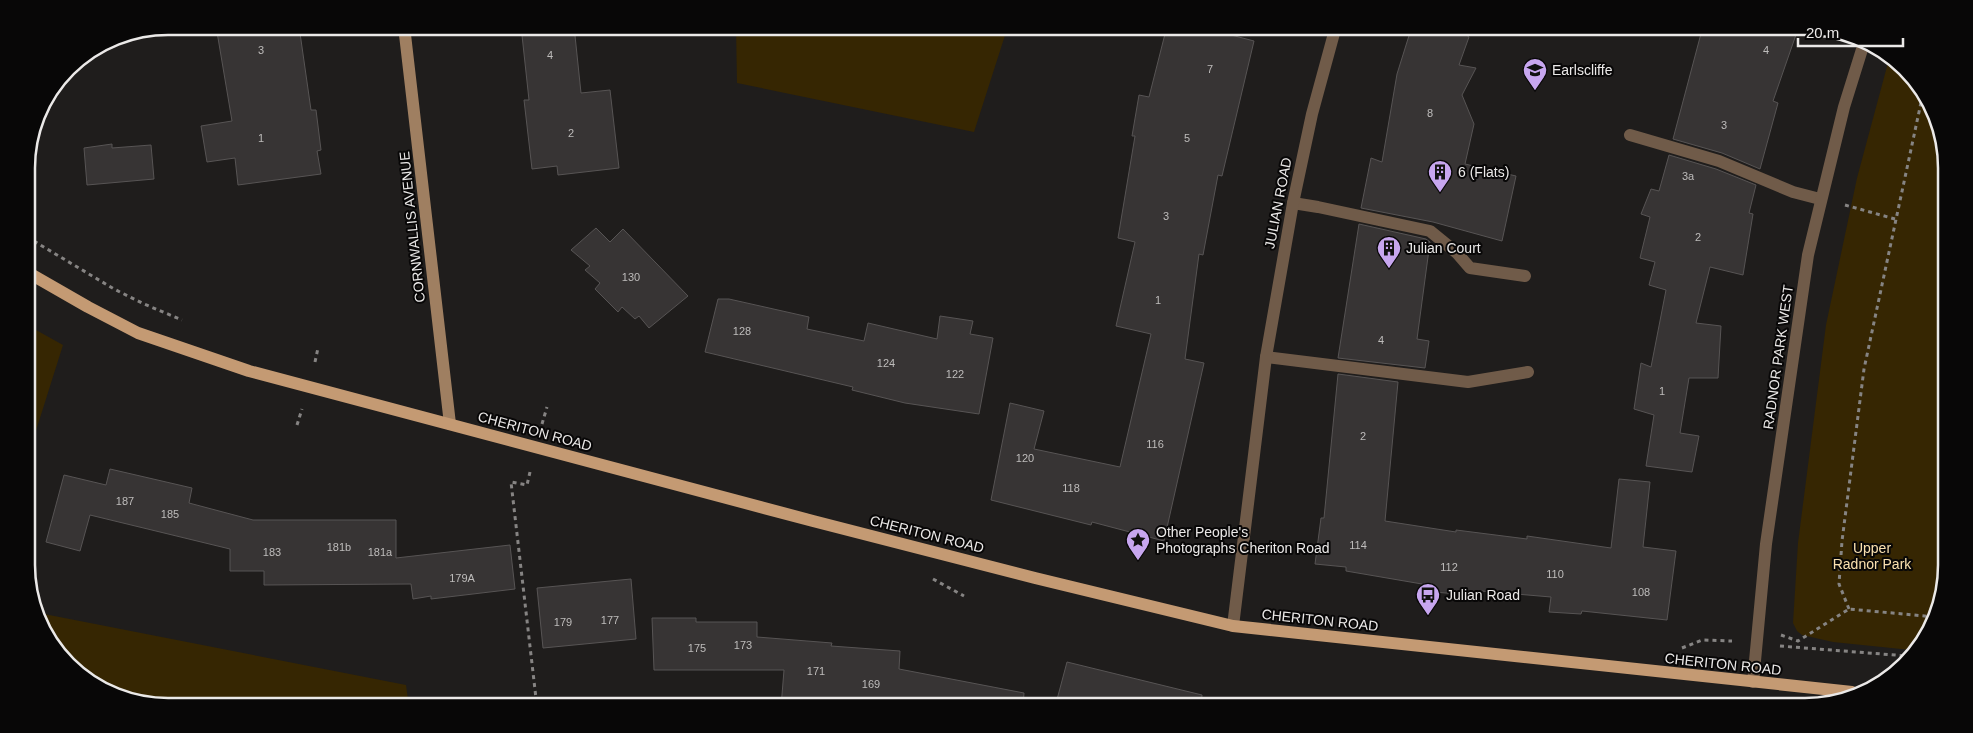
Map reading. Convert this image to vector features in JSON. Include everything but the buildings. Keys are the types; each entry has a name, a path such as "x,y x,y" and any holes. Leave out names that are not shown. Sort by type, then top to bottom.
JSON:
{"main road":[{"name":"CHERITON ROAD","path":"35,277 88,308 138,333 249,371 823,523 1232,626 1845,691"}],"street":[{"name":"CORNWALLIS AVENUE","path":"405,35 450,424"},
{"name":"JULIAN ROAD","path":"1232,626 1266,357 1293,203 1312,114 1334,35"},
{"name":"RADNOR PARK WEST","path":"1753,682 1766,544 1806,264 1820,199 1844,107 1862,48"},
{"path":"1630,136 1719,161 1793,192 1820,199"},
{"path":"1293,203 1430,231 1457,253 1470,268 1525,276"},
{"path":"1266,357 1468,382 1528,372"}],"path":[{"path":"1849,609 1839,584 1842,541 1864,370 1921,103"},
{"path":"1843,204 1895,218"},
{"path":"35,242 114,289 144,304 189,322"},
{"path":"542,422 547,407"},
{"path":"527,485 511,482 536,698"},
{"path":"1757,633 1786,635 1798,641 1849,609 1927,616"},
{"path":"1779,646 1902,656"}],"green space":[{"path":"736,35 1005,35 974,132 737,83"},
{"name":"Upper Radnor Park","path":"1888,64 1911,87 1928,117 1937,150 1938,168 1938,574 1931,608 1916,639 1908,650 1833,642 1802,635 1797,631 1793,623 1798,543 1826,325 1857,178"},
{"path":"35,329 63,345 35,434"},
{"path":"45,614 406,685 408,698 159,698 142,695 125,691 109,684 94,676 80,665 57,639"}],"place":[{"name":"Earlscliffe","path":"1535,91"},
{"name":"6 (Flats)","path":"1440,193"},
{"name":"Julian Court","path":"1389,269"},
{"name":"Other People's Photographs Cheriton Road","path":"1138,561"},
{"name":"Julian Road","path":"1428,616"}]}
